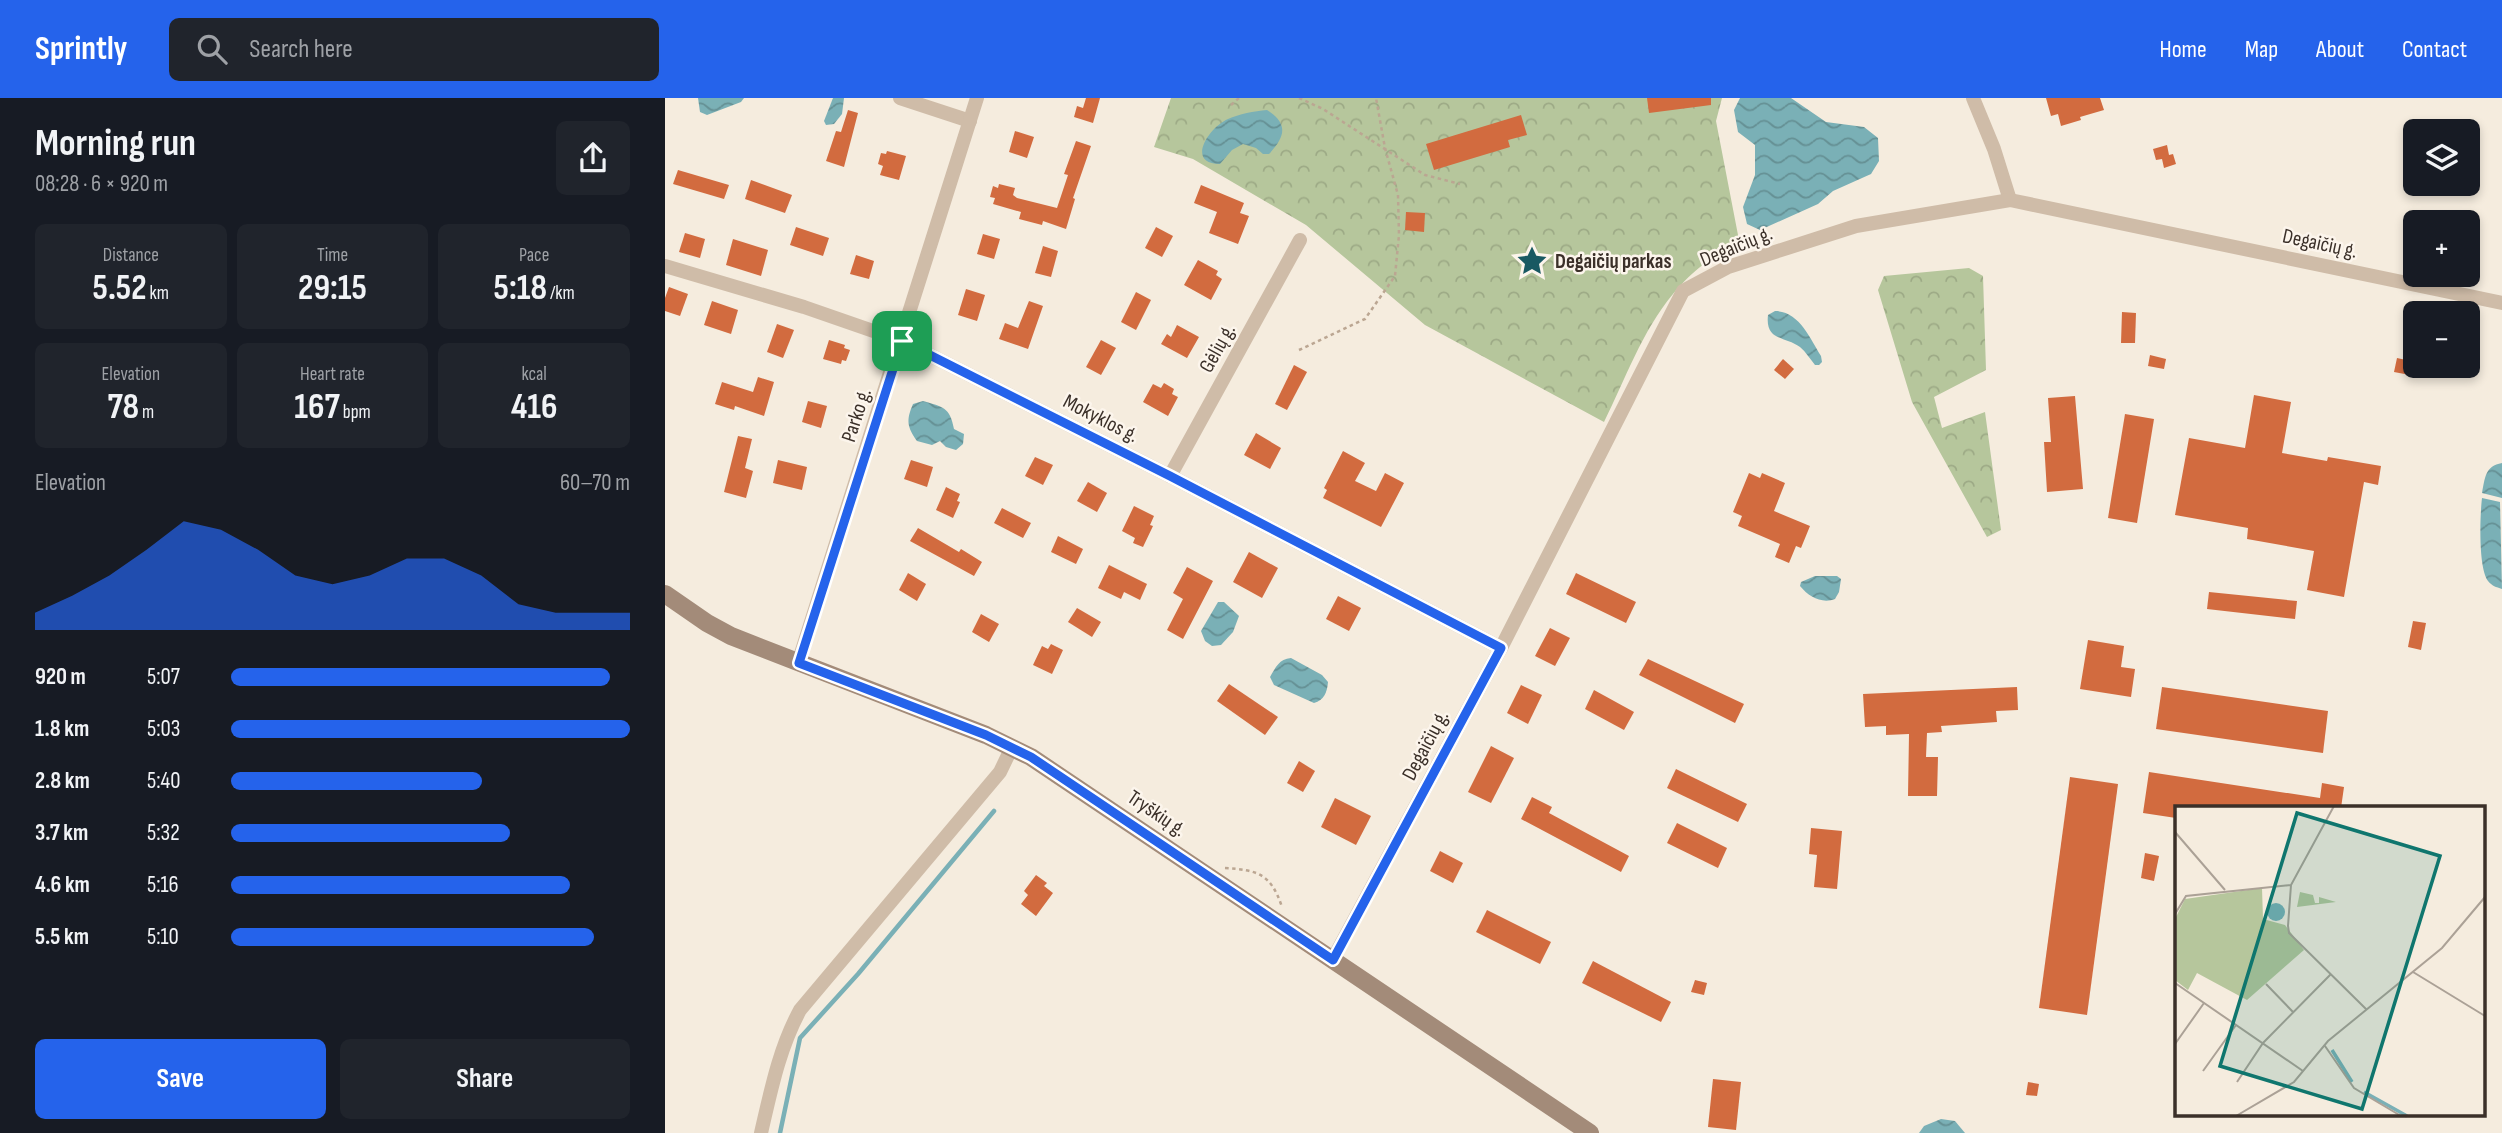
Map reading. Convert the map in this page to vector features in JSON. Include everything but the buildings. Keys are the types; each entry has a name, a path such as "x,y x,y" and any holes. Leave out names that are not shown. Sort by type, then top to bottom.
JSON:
{"main road":[{"name":"Tryškių g.","path":"665,594 731,636 986,735 1049,768 1590,1133"}],"street":[{"path":"900,98 970,121"},
{"name":"Parko g.","path":"799,663 977,98"},
{"path":"1973,98 1994,149 2010,200"},
{"name":"Degaičių g.","path":"1333,960 1501,648 1683,291 1728,267 1856,226 2010,200 2502,303"},
{"name":"Gėlių g.","path":"1170,476 1300,240"},
{"name":"Mokyklos g.","path":"665,266 804,307 902,341 1501,648"},
{"path":"761,1133 777,1065 788,1032 800,1010 996,778 1012,747"}],"path":[{"path":"1231,106 1239,98"},
{"path":"1299,98 1323,109 1425,175 1460,184"},
{"path":"1299,350 1365,319 1395,276 1399,235 1398,195 1385,148 1376,98"}],"green space":[{"name":"Degaičių parkas","path":"1171,98 1722,98 1716,121 1738,235 1729,253 1696,270 1662,308 1643,340 1604,422 1425,325 1306,225 1193,159 1154,147"},
{"path":"1969,268 1983,276 1986,370 1934,397 1942,428 1985,412 2001,530 1987,537 1912,402 1878,290 1884,276"}],"water":[{"path":"698,98 744,98 741,102 707,115 700,112"},
{"path":"833,98 844,98 842,114 834,124 826,125 824,121"},
{"path":"1740,98 1791,98 1826,122 1864,127 1878,138 1879,161 1871,174 1833,191 1818,204 1760,230 1747,224 1743,207 1755,175 1755,145 1738,132 1734,110"},
{"path":"1267,110 1282,126 1279,142 1269,154 1263,154 1256,148 1243,144 1232,150 1220,164 1204,158 1204,144 1221,123 1242,114"},
{"path":"1775,311 1791,316 1803,327 1821,356 1822,362 1819,365 1815,365 1800,347 1773,334 1768,315"},
{"path":"923,401 948,412 954,429 964,434 963,444 956,450 946,447 940,441 932,445 917,441 909,427 909,415 913,404"},
{"path":"2502,463 2502,498 2482,493 2489,470"},
{"path":"2482,498 2500,502 2502,589 2488,581 2483,565 2480,528"},
{"path":"1815,576 1837,576 1841,579 1835,599 1825,601 1816,598 1800,586 1801,582"},
{"path":"1218,602 1224,602 1239,616 1233,632 1221,645 1212,646 1205,641 1201,631"},
{"path":"1291,658 1322,675 1328,682 1323,698 1314,703 1274,685 1270,677 1274,670 1281,662"},
{"path":"1941,1119 1955,1121 1965,1133 1919,1133 1924,1126"}],"waterway":[{"path":"780,1133 800,1038 858,974 994,811"}],"place":[{"name":"Degaičių parkas","path":"1532,261"}],"route":[{"path":"902,341 1501,648 1333,960 1031,757 986,735 799,663 902,341"}]}
